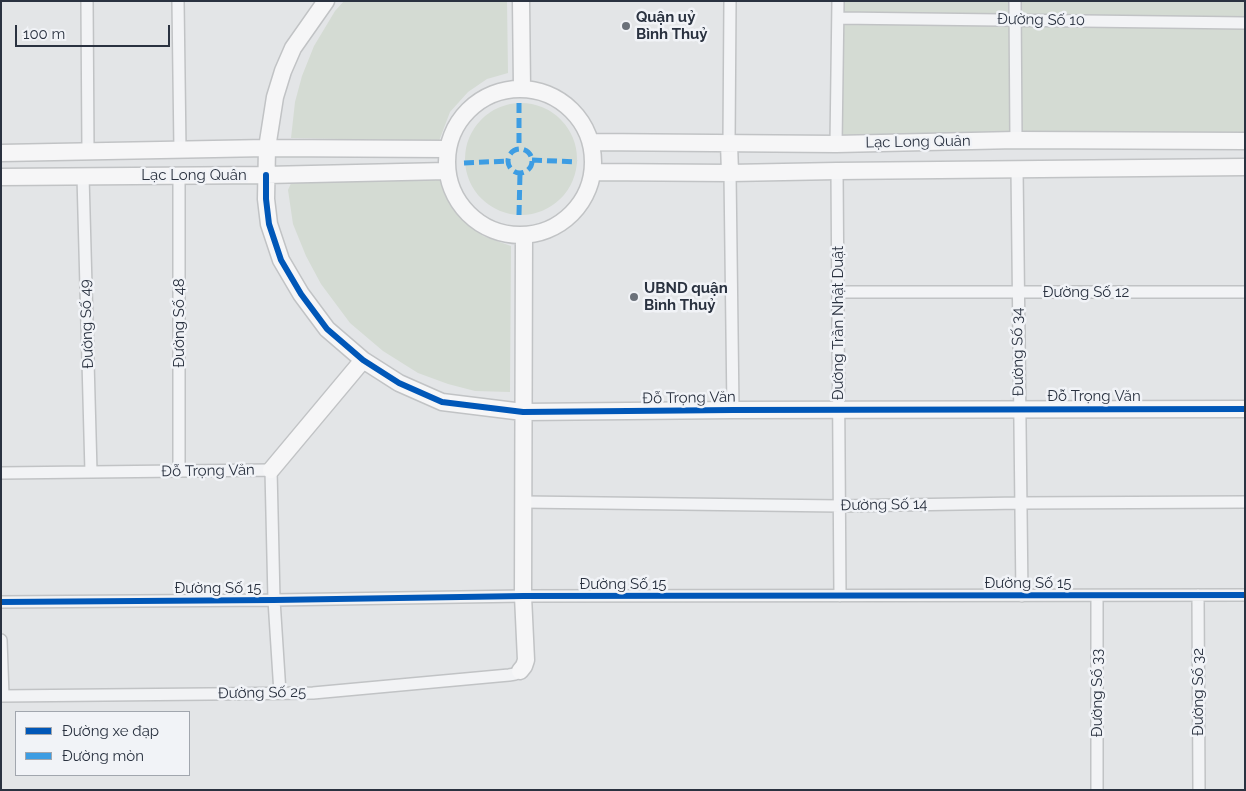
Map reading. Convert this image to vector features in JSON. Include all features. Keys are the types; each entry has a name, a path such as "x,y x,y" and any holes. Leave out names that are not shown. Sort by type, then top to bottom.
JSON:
{"main road":[{"name":"Đỗ Trọng Văn","path":"326,1 293,48 275,97 267,148 266,199 269,224 281,260 301,294 327,329 363,360 399,383 442,402 523,412 1245,408"},
{"path":"521,1 522,88"},
{"path":"522,88 545,93 565,104 581,121 590,142 593,172 588,192 577,209 562,223 544,232 524,236 502,234 482,225 465,211 453,192 447,171 446,149 451,133 475,103 497,92 522,88"},
{"name":"Lạc Long Quân","path":"590,142 836,144 1016,140 1245,141"},
{"path":"1016,140 1017,169"},
{"path":"729,143 730,173"},
{"path":"836,144 837,171"},
{"name":"Lạc Long Quân","path":"1,152 267,148 446,149"},
{"name":"Lạc Long Quân","path":"593,172 730,173 1245,168"},
{"name":"Lạc Long Quân","path":"1,178 447,171"},
{"path":"520,671 526,660 523,596 524,236"},
{"name":"Đỗ Trọng Văn","path":"271,470 363,360"}],"street":[{"path":"87,1 88,151"},
{"path":"178,1 180,150"},
{"path":"729,143 730,1"},
{"path":"836,144 838,1"},
{"path":"1014,1 1016,140"},
{"name":"Đường Số 10","path":"838,18 1245,23"},
{"name":"Đường Số 34","path":"1017,169 1022,596"},
{"name":"Đường Trần Nhật Duật","path":"837,171 840,596"},
{"path":"730,173 733,410"},
{"name":"Đường Số 49","path":"83,176 91,472"},
{"name":"Đường Số 48","path":"178,176 179,471"},
{"name":"Đường Số 12","path":"838,292 1245,292"},
{"path":"271,470 274,600 280,693"},
{"name":"Đỗ Trọng Văn","path":"1,473 271,470"},
{"name":"Đường Số 14","path":"523,502 840,506 1245,502"},
{"name":"Đường Số 32","path":"1198,595 1199,790"},
{"name":"Đường Số 15","path":"1,602 523,596 1245,595"},
{"name":"Đường Số 33","path":"1097,596 1097,790"},
{"path":"1,640 2,696"},
{"name":"Đường Số 25","path":"2,696 313,692 509,676 520,671"}],"shaded area":[{"path":"344,1 507,1 508,73 487,79 468,92 450,112 439,141 291,138 295,102 302,76 314,46 335,11"},
{"path":"838,1 1245,1 1245,141 836,144"},
{"path":"521,103 542,107 561,119 573,138 577,159 573,180 561,199 542,211 521,215 500,211 481,199 469,180 465,159 469,138 481,119 500,107"},
{"path":"441,180 448,199 462,218 483,236 511,246 510,392 475,391 448,384 418,373 383,351 350,323 321,284 306,256 293,224 288,190 292,181"}],"marked path":[{"path":"519,103 519,148"},
{"path":"520,149 529,152 532,161 529,170 520,173 511,170 508,161 511,152 520,149"},
{"path":"532,160 577,162"},
{"path":"464,163 508,161"},
{"path":"519,215 520,173"}],"cycle path":[{"path":"266,175 269,224 281,260 301,294 327,329 363,360 399,383 442,402 523,412 1245,409"},
{"path":"1,602 523,596 1245,595"}],"place":[{"name":"Quận uỷ Bình Thuỷ","path":"626,26"},
{"name":"UBND quận Bình Thuỷ","path":"634,297"}]}
